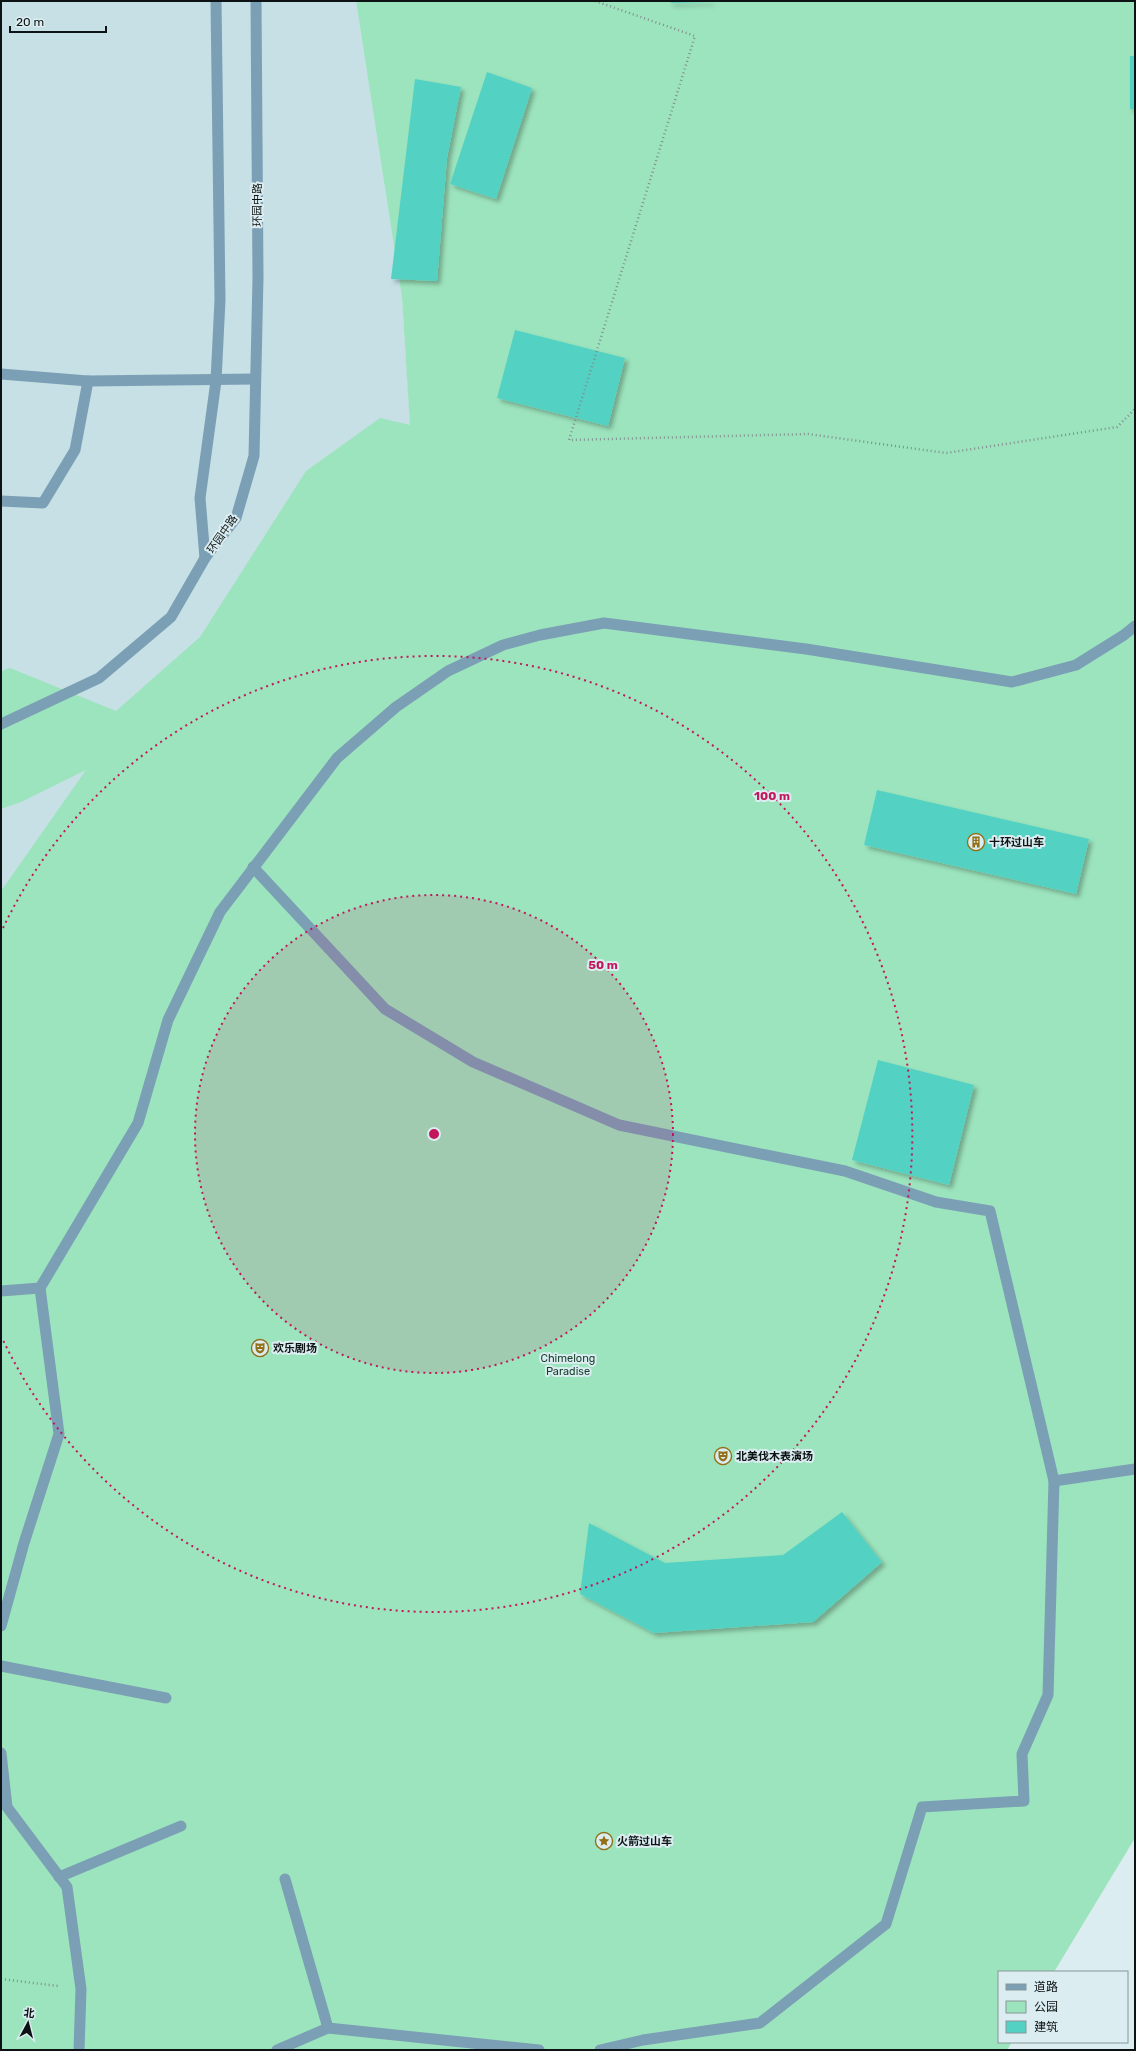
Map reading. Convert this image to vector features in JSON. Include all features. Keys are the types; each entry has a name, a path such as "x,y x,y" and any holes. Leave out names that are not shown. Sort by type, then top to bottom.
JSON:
{"street":[{"name":"环园中路","path":"205,558 200,498 216,381 220,300 216,1"},
{"name":"环园中路","path":"205,558 236,518 254,456 258,278 256,1"},
{"path":"1,374 88,381 216,381 256,379"},
{"path":"1,501 43,503 75,450 88,381"},
{"path":"1,724 99,678 171,617 205,558"},
{"path":"1,1626 24,1543 59,1434 40,1288 138,1124 168,1020 220,912 337,758 396,707 442,676 503,645 604,623 806,649 1012,682 1076,665 1124,635 1135,626"},
{"path":"253,867 385,1009 473,1062 619,1125 845,1171 936,1202 990,1212 1054,1480 1048,1695 1022,1754 1024,1801 922,1807 886,1924 760,2023 643,2040 600,2050"},
{"path":"1,1291 40,1288"},
{"path":"1054,1480 1135,1469"},
{"path":"1,1666 166,1698"},
{"path":"1,1753 8,1807 67,1887 81,1989 79,2050"},
{"path":"59,1877 181,1826"},
{"path":"285,1879 328,2028"},
{"path":"277,2050 328,2028 539,2050"}],"path":[{"path":"595,1 694,36 569,440 808,434 946,453 1117,427 1135,409"},
{"path":"1,1979 81,1989"}],"shaded area":[{"path":"1,1 356,1 402,298 417,525 1,893"}],"green space":[{"name":"Chimelong Paradise","path":"356,1 1135,1 1135,1838 1055,1971 998,1971 998,2043 1011,2043 1007,2050 1,2050 1,891 86,770 21,802 1,809 1,671 10,668 116,711 200,637 306,471 380,418 410,425 402,298"}],"building":[{"path":"667,1 711,1 711,2 672,3"},
{"path":"1130,56 1135,56 1135,109 1130,109"},
{"path":"487,72 532,88 496,199 450,184"},
{"path":"415,79 461,87 447,158 437,281 391,279"},
{"path":"515,330 625,358 608,426 497,398"},
{"name":"十环过山车","path":"877,790 1089,839 1076,894 864,845"},
{"path":"878,1060 974,1085 949,1185 852,1160"},
{"path":"842,1512 882,1562 813,1622 654,1633 580,1594 589,1523 665,1563 783,1555"}],"place":[{"name":"十环过山车","path":"976,842"},
{"name":"欢乐剧场","path":"260,1348"},
{"name":"北美伐木表演场","path":"723,1456"},
{"name":"火箭过山车","path":"604,1841"}]}
